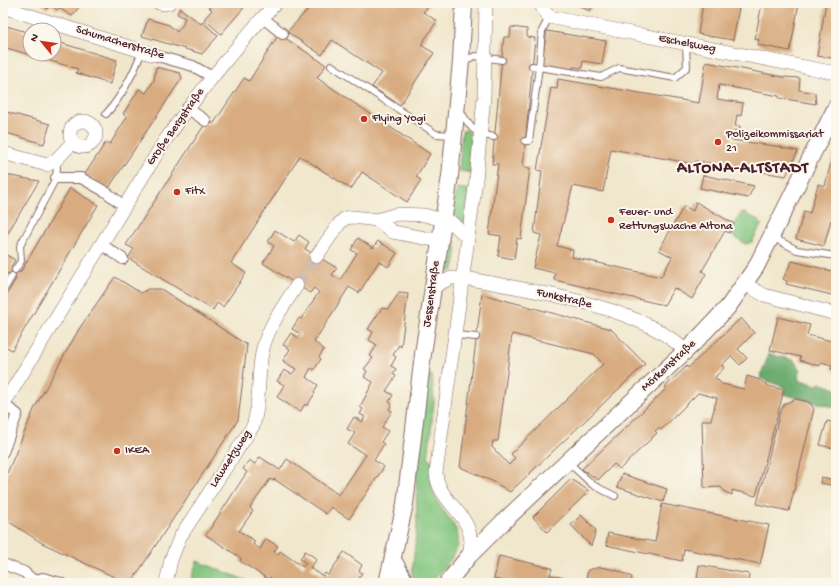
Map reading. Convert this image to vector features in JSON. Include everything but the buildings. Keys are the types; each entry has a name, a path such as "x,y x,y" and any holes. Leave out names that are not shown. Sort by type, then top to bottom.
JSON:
{"street":[{"path":"159,3 169,3"},
{"name":"Große Bergstraße","path":"3,452 18,414 3,404 124,206 187,108 276,3"},
{"name":"Jessenstraße","path":"387,583 394,560 405,504 423,354 444,219 458,105 464,3"},
{"path":"470,556 471,538 467,525 447,501 437,481 481,135 486,57 486,3"},
{"name":"Schumacherstraße","path":"3,7 193,66 212,77"},
{"name":"Eschelsweg","path":"545,9 686,44 836,73"},
{"path":"263,18 283,34"},
{"name":"Mörkenstraße","path":"447,583 470,556 502,523 685,352 728,307 746,284 771,236 830,132 836,107"},
{"path":"187,108 206,121"},
{"path":"3,154 47,165 54,162 72,143"},
{"path":"56,178 81,178 106,192 124,206"},
{"path":"316,257 345,218 353,217 377,220 397,214 424,215 451,222 468,238"},
{"path":"377,220 393,232 440,241"},
{"path":"101,244 123,259"},
{"name":"Funkstraße","path":"434,287 451,278 464,278 608,308 661,332 675,341 685,352"},
{"path":"746,284 764,295 836,314"},
{"name":"Lawaetzweg","path":"166,583 171,560 180,537 253,426 257,410 261,360 265,342 274,322 297,285"},
{"path":"394,560 406,583"},
{"path":"3,564 24,572 30,581 43,578 61,583"}],"lane":[{"path":"527,141 539,68 545,9"},
{"path":"532,66 601,77 619,68 675,78 687,67 686,44"},
{"path":"106,114 119,99 136,66 148,53"},
{"path":"461,61 471,57 486,57 502,60"},
{"path":"331,65 436,134 454,135"},
{"path":"458,105 470,126 481,135 494,137"},
{"path":"15,270 21,261 20,246 56,178 57,168 54,162"},
{"path":"771,236 797,250 836,256"},
{"path":"3,291 12,276"},
{"path":"456,335 476,338"},
{"path":"568,462 593,485 616,496"}],"green space":[{"path":"467,130 475,141 474,173 459,171 462,131"},
{"path":"457,188 471,190 464,224 452,214"},
{"path":"742,212 758,220 761,225 752,242 745,244 729,233"},
{"path":"451,237 454,240 456,247 455,261 453,270 444,273 449,238"},
{"path":"769,354 794,360 800,370 798,379 816,385 821,383 836,389 836,408 783,394 784,387 760,378"},
{"path":"432,375 434,402 428,459 433,460 433,492 456,530 458,544 453,557 431,582 418,583 412,575 417,524 416,459 428,376"},
{"path":"197,561 253,583 190,583"}],"tunnel":[{"path":"297,285 316,257"}],"place":[{"name":"Flying Yogi","path":"364,119"},
{"name":"Polizeikommissariat 21","path":"718,142"},
{"name":"FitX","path":"177,192"},
{"name":"Feuer- und Rettungswache Altona","path":"611,220"},
{"name":"IKEA","path":"117,451"}],"district":[{"name":"ALTONA-ALTSTADT","path":"743,169"}]}
